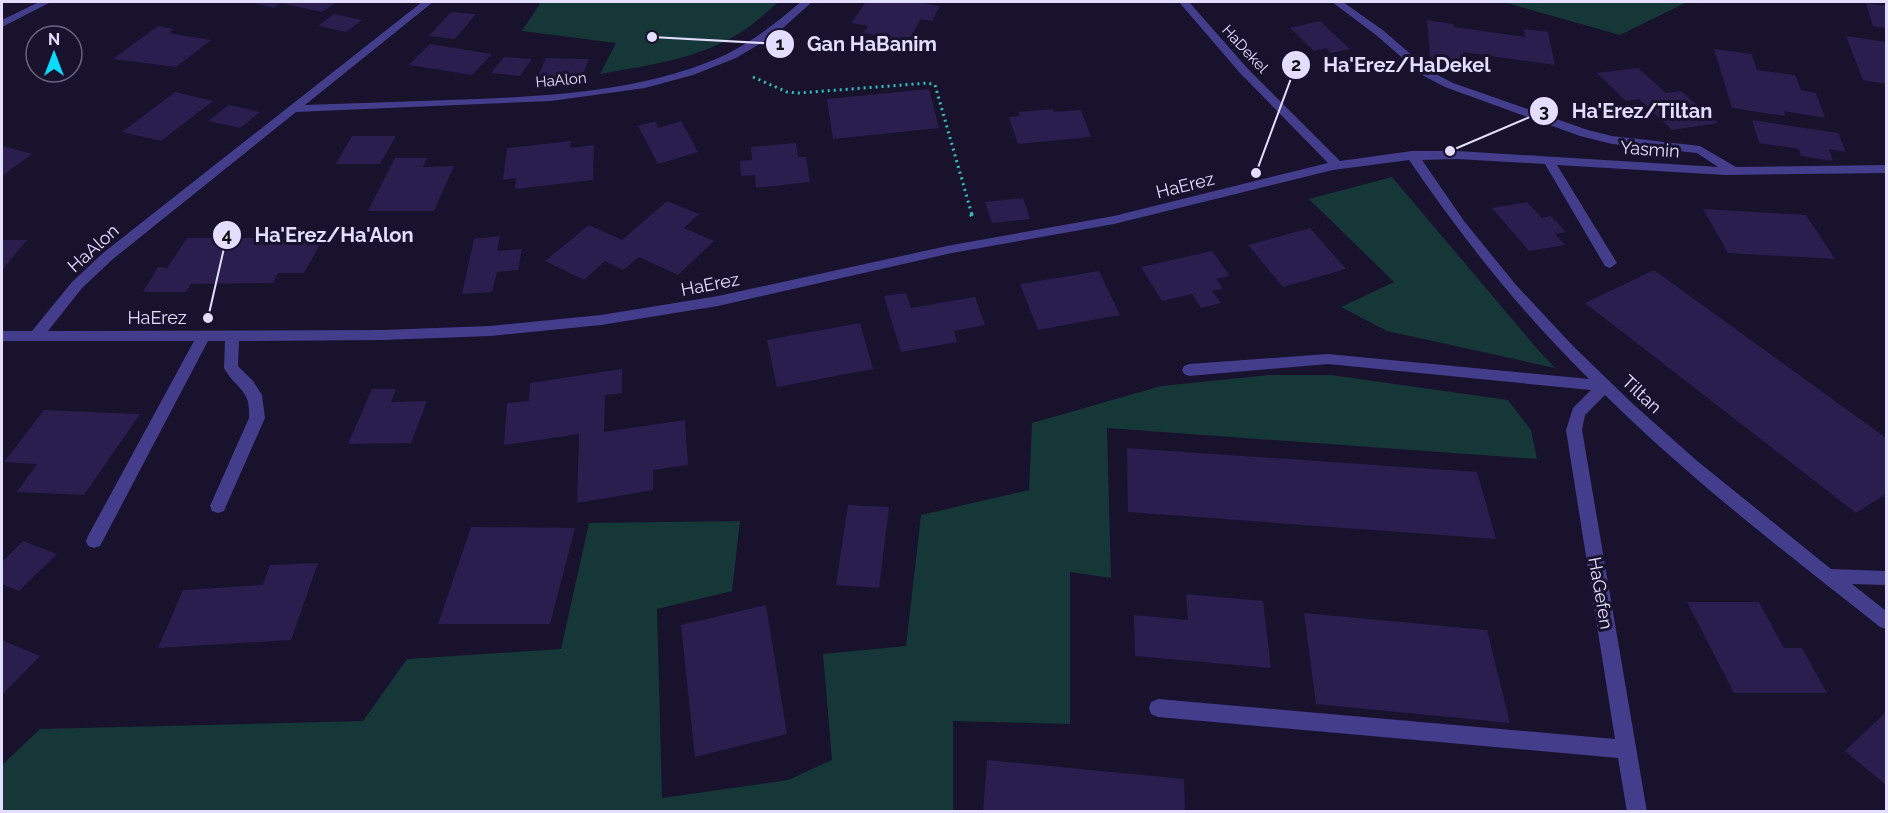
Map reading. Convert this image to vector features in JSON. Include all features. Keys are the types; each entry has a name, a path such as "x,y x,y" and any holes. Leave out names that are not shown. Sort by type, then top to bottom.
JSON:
{"street":[{"path":"2,24 46,2"},
{"name":"HaAlon","path":"37,335 92,270 428,2"},
{"name":"HaAlon","path":"295,109 576,97 630,88 680,75 720,60 760,41 789,20 807,2"},
{"name":"HaDekel","path":"1184,2 1244,70 1337,165"},
{"path":"1337,2 1380,33 1426,73 1449,85 1612,140 1700,150 1734,171"},
{"name":"HaErez","path":"2,336 453,333 592,321 718,301 980,243 1114,220 1337,165 1412,155"},
{"name":"Yasmin","path":"1412,155 1549,160 1734,171 1887,169"},
{"name":"Tiltan","path":"1412,155 1448,209 1497,272 1605,386 1714,484 1887,621"},
{"path":"1549,160 1610,263"},
{"path":"94,541 204,335"},
{"path":"218,506 257,418 259,404 255,393 231,368 232,335"},
{"path":"1189,370 1328,358 1605,386"},
{"name":"HaGefen","path":"1605,386 1578,412 1574,430 1637,812"},
{"path":"1828,576 1887,578"},
{"path":"1158,708 1627,749"}],"path":[{"path":"720,60 787,92 928,83 935,85 980,243"}],"green space":[{"path":"541,2 779,2 748,28 710,48 674,60 600,74 616,43 522,31"},
{"path":"1503,2 1687,2 1620,35"},
{"path":"1392,177 1555,368 1387,331 1341,307 1394,282 1309,199"},
{"path":"1269,375 1331,375 1508,400 1531,430 1537,459 1107,428 1111,578 1070,572 1070,724 953,721 953,811 2,811 2,765 40,729 363,721 407,659 561,649 589,523 740,521 732,591 657,609 662,798 788,780 832,760 823,654 906,646 921,515 1029,490 1032,423 1161,386"}],"building":[{"path":"251,2 337,2 322,12 280,3 274,8"},
{"path":"866,2 915,2 940,6 932,21 921,19 908,41 863,33 868,26 851,23"},
{"path":"1866,3 1886,6 1886,28 1873,26"},
{"path":"451,12 476,14 455,39 429,36"},
{"path":"334,14 362,20 346,32 318,26"},
{"path":"1427,20 1453,24 1454,27 1525,37 1524,29 1548,32 1555,65 1463,52 1464,62 1430,57"},
{"path":"1320,21 1350,49 1331,53 1326,48 1314,51 1290,28"},
{"path":"158,26 174,29 169,33 211,40 176,67 113,59"},
{"path":"1846,36 1886,42 1886,84 1863,80"},
{"path":"430,44 492,54 472,75 409,65"},
{"path":"1714,49 1752,54 1757,70 1795,75 1801,90 1816,93 1825,118 1784,111 1785,116 1732,108"},
{"path":"504,57 532,59 520,76 491,73"},
{"path":"546,58 589,59 582,76 538,76"},
{"path":"1638,68 1666,93 1681,91 1718,123 1672,130 1639,99 1626,101 1597,73"},
{"path":"929,89 939,128 833,139 827,99"},
{"path":"175,92 213,101 161,141 122,132"},
{"path":"229,105 260,112 240,128 208,121"},
{"path":"1053,109 1054,112 1081,110 1091,137 1018,144 1009,117 1020,116 1019,112"},
{"path":"1752,120 1838,133 1846,152 1829,149 1833,161 1801,156 1799,149 1759,143"},
{"path":"655,121 658,128 681,121 698,152 658,164 638,126"},
{"path":"352,136 396,136 380,164 336,164"},
{"path":"571,141 570,148 594,145 593,180 515,189 516,178 503,180 507,148"},
{"path":"796,143 798,157 806,157 810,182 756,188 755,175 741,176 740,161 752,160 751,147"},
{"path":"2,146 32,154 2,176"},
{"path":"395,158 427,158 423,167 454,166 434,211 368,211"},
{"path":"1023,198 1030,219 992,223 985,202"},
{"path":"667,201 699,214 684,228 714,241 678,275 639,257 623,270 605,261 584,280 545,261 589,225 622,240"},
{"path":"1527,202 1542,218 1551,216 1566,232 1555,234 1565,245 1529,251 1492,208"},
{"path":"1703,209 1806,215 1835,259 1728,253"},
{"path":"1310,228 1346,269 1283,287 1248,245"},
{"path":"500,236 497,251 522,249 518,270 497,272 492,292 462,294 474,239"},
{"path":"187,238 295,238 293,241 323,239 304,273 278,273 273,283 191,284 186,292 143,292 158,267 167,268"},
{"path":"2,240 27,240 2,270"},
{"path":"1212,251 1230,276 1216,279 1223,289 1212,291 1221,303 1201,308 1192,294 1162,301 1141,267"},
{"path":"1654,270 1886,438 1886,494 1856,513 1585,303"},
{"path":"1099,271 1120,315 1038,330 1020,284"},
{"path":"906,293 911,308 975,297 985,325 954,331 957,342 901,352 884,296"},
{"path":"860,323 873,369 777,387 767,340"},
{"path":"622,369 622,393 605,395 604,432 685,420 688,465 653,470 653,490 577,503 579,434 504,445 507,403 529,401 530,383"},
{"path":"372,389 396,389 391,402 427,401 411,443 348,444"},
{"path":"44,410 140,414 84,495 17,492 37,464 4,462"},
{"path":"1127,448 1477,472 1496,539 1128,512"},
{"path":"848,505 889,507 879,588 836,585"},
{"path":"471,527 575,528 550,624 438,624"},
{"path":"23,541 57,554 19,591 2,584 2,562"},
{"path":"318,563 291,640 158,648 183,590 263,585 270,565"},
{"path":"1186,594 1263,601 1271,668 1135,656 1134,615 1188,620"},
{"path":"1687,602 1759,602 1784,648 1802,648 1827,693 1734,693"},
{"path":"766,605 787,734 695,757 681,625"},
{"path":"1304,613 1487,630 1510,723 1316,704"},
{"path":"2,640 40,656 2,695"},
{"path":"1886,712 1886,785 1845,751"},
{"path":"987,760 1184,779 1185,812 983,812"}],"place":[{"name":"Gan HaBanim","path":"652,37"},
{"name":"Ha'Erez/Tiltan","path":"1450,151"},
{"name":"Ha'Erez/HaDekel","path":"1256,173"},
{"name":"Ha'Erez/Ha'Alon","path":"208,318"}]}
